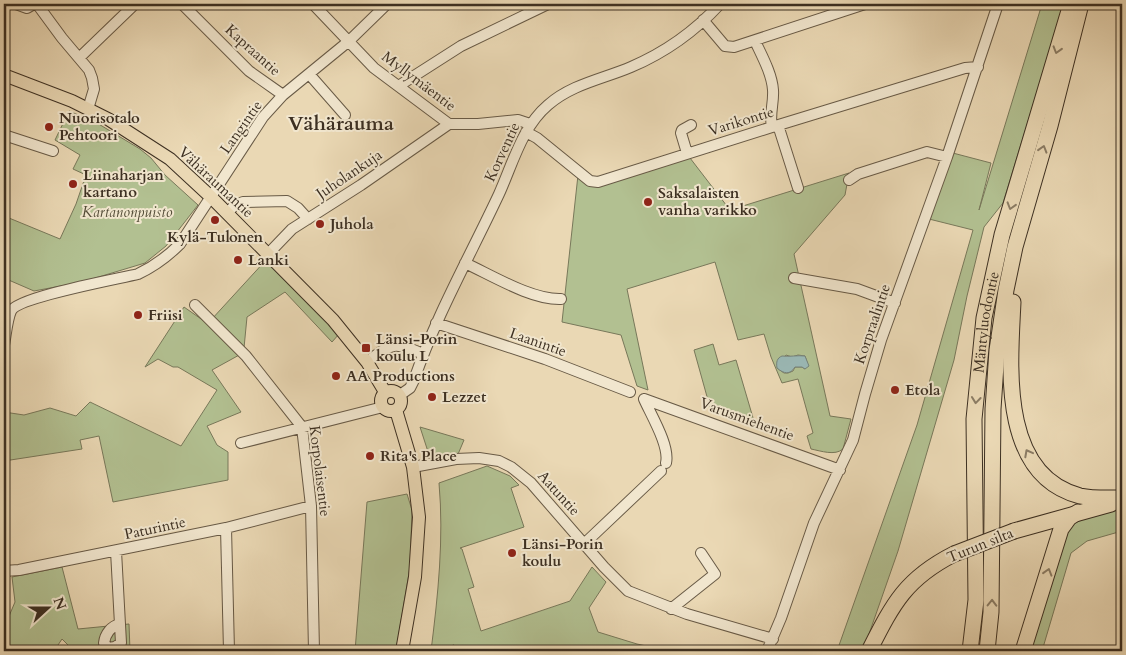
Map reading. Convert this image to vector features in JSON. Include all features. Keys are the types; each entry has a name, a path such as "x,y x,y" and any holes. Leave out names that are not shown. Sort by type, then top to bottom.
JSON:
{"highway":[{"name":"Mäntyluodontie","path":"970,651 976,600 974,419 984,318 1002,235 1071,4"},
{"name":"Mäntyluodontie","path":"987,651 992,612 993,409 997,350 1015,247 1050,126 1081,4"},
{"path":"1076,23 1090,4"},
{"path":"1015,247 1018,255 1011,347 1012,387 1020,439 1029,457 1047,478 1061,488 1094,498 1122,500"},
{"name":"Turun silta","path":"872,648 886,616 910,584 925,571 954,554 1014,531 1122,500"},
{"path":"1023,651 1061,529 1069,518 1078,512"}],"main road":[{"name":"Vähäraumantie","path":"4,75 108,119 170,159 211,197 334,320 366,362 385,392"},
{"path":"393,391 400,395 401,404 396,410 388,411 383,407 381,399 385,392 393,391"},
{"path":"396,410 413,467 419,517 415,577 402,651"}],"street":[{"path":"16,4 27,8 35,4 88,70 92,78 93,96 88,109"},
{"path":"79,58 135,4"},
{"name":"Kapraantie","path":"182,4 249,71 283,95"},
{"name":"Myllymäentie","path":"313,4 374,68 400,85 449,124 478,124 518,120 528,128"},
{"name":"Langintie","path":"4,345 12,310 16,305 34,298 138,274 166,258 180,244 263,117 283,95 349,41 387,4"},
{"path":"400,85 461,46 548,4"},
{"name":"Korventie","path":"400,395 410,388 436,323 528,128 548,105 568,91 631,67 659,53 703,20 720,4"},
{"path":"703,20 725,46 734,48 865,4"},
{"name":"Korpraalintie","path":"767,651 773,639 814,522 853,440 881,340 947,157 998,4"},
{"path":"755,41 771,79 773,90 770,121 775,126 798,188"},
{"name":"Varikontie","path":"528,128 537,138 590,180 598,182 965,68 978,67"},
{"path":"309,74 345,115"},
{"name":"Juholankuja","path":"268,254 292,229 361,185 449,124"},
{"path":"687,154 681,133 682,130 691,125"},
{"path":"4,135 53,151"},
{"path":"849,180 858,174 927,152 947,157"},
{"path":"227,213 235,205 243,202 287,201 298,208 308,220"},
{"path":"465,263 534,295 548,300 561,299"},
{"path":"794,278 857,289 895,303"},
{"name":"Korpolaisentie","path":"195,305 246,356 302,427 311,506 314,651"},
{"name":"Laanintie","path":"436,323 544,359 630,392"},
{"path":"366,362 384,349 395,345 408,347 423,354"},
{"name":"Varusmiehentie","path":"584,544 663,467 667,458 665,447 644,398 840,470"},
{"path":"241,443 383,407"},
{"name":"Aatuntie","path":"413,467 469,458 499,461 511,467 531,483 623,588 635,595 671,609 773,639"},
{"name":"Paturintie","path":"4,571 19,570 226,528 311,506"},
{"path":"226,528 229,651"},
{"path":"116,551 120,624"},
{"path":"671,609 715,574 701,553"}],"green space":[{"path":"1042,4 1064,4 1003,203 984,227 954,360 898,551 869,634 865,651 837,651 917,425 973,230 929,219 949,152 991,163 979,210"},
{"name":"Kartanonpuisto","path":"69,111 97,123 140,149 198,205 166,246 145,263 82,282 34,291 4,278 4,233 9,218 60,239 76,204 86,175 73,169 80,155 55,140"},
{"path":"690,158 730,210 849,173 845,195 794,254 830,416 851,419 843,449 832,453 811,449 807,436 813,433 798,379 782,383 764,334 738,340 715,262 627,289 648,390 637,386 621,335 562,322 578,175 594,184","holes":["786,355 792,357 798,355 805,356 807,362 805,369 795,367 793,371 784,373 777,368"]},
{"path":"266,260 339,334 332,342 285,292 247,317 244,348 211,320"},
{"path":"184,307 204,321 241,354 212,370 241,412 207,426 217,445 228,452 228,480 113,502 99,436 80,440 82,449 4,461 4,412 24,415 50,408 76,416 90,402 181,446 217,390 178,367 173,367 158,359 145,367"},
{"path":"713,344 719,365 736,360 756,428 711,411 694,350"},
{"path":"420,427 464,440 456,459 432,464"},
{"path":"487,466 510,476 519,485 511,488 524,527 460,548 462,549 474,587 468,589 481,631 570,601 592,567 606,582 589,608 598,632 637,644 670,651 443,651 454,645 431,651 441,546 439,483"},
{"path":"407,494 412,510 410,567 396,651 355,651 367,502"},
{"path":"1122,509 1122,531 1087,541 1071,553 1042,651 1027,651 1056,556 1073,521"},
{"path":"62,567 78,629 129,624 130,651 74,651 62,639 54,651 4,651 4,628 15,602 12,577"}],"water":[{"path":"782,356 805,356 809,366 805,369 795,367 789,372 782,372 777,368 777,361"}],"place":[{"name":"Nuorisotalo Pehtoori","path":"49,127"},
{"name":"Liinaharjan kartano","path":"73,184"},
{"name":"Saksalaisten vanha varikko","path":"648,202"},
{"name":"Kylä-Tulonen","path":"215,220"},
{"name":"Juhola","path":"320,224"},
{"name":"Lanki","path":"238,260"},
{"name":"Friisi","path":"138,315"},
{"name":"Länsi-Porin koulu L","path":"366,348"},
{"name":"AA Productions","path":"336,376"},
{"name":"Etola","path":"895,390"},
{"name":"Lezzet","path":"432,397"},
{"name":"Rita's Place","path":"370,456"},
{"name":"Länsi-Porin koulu","path":"512,553"}],"district":[{"name":"Vähärauma","path":"341,123"}]}
